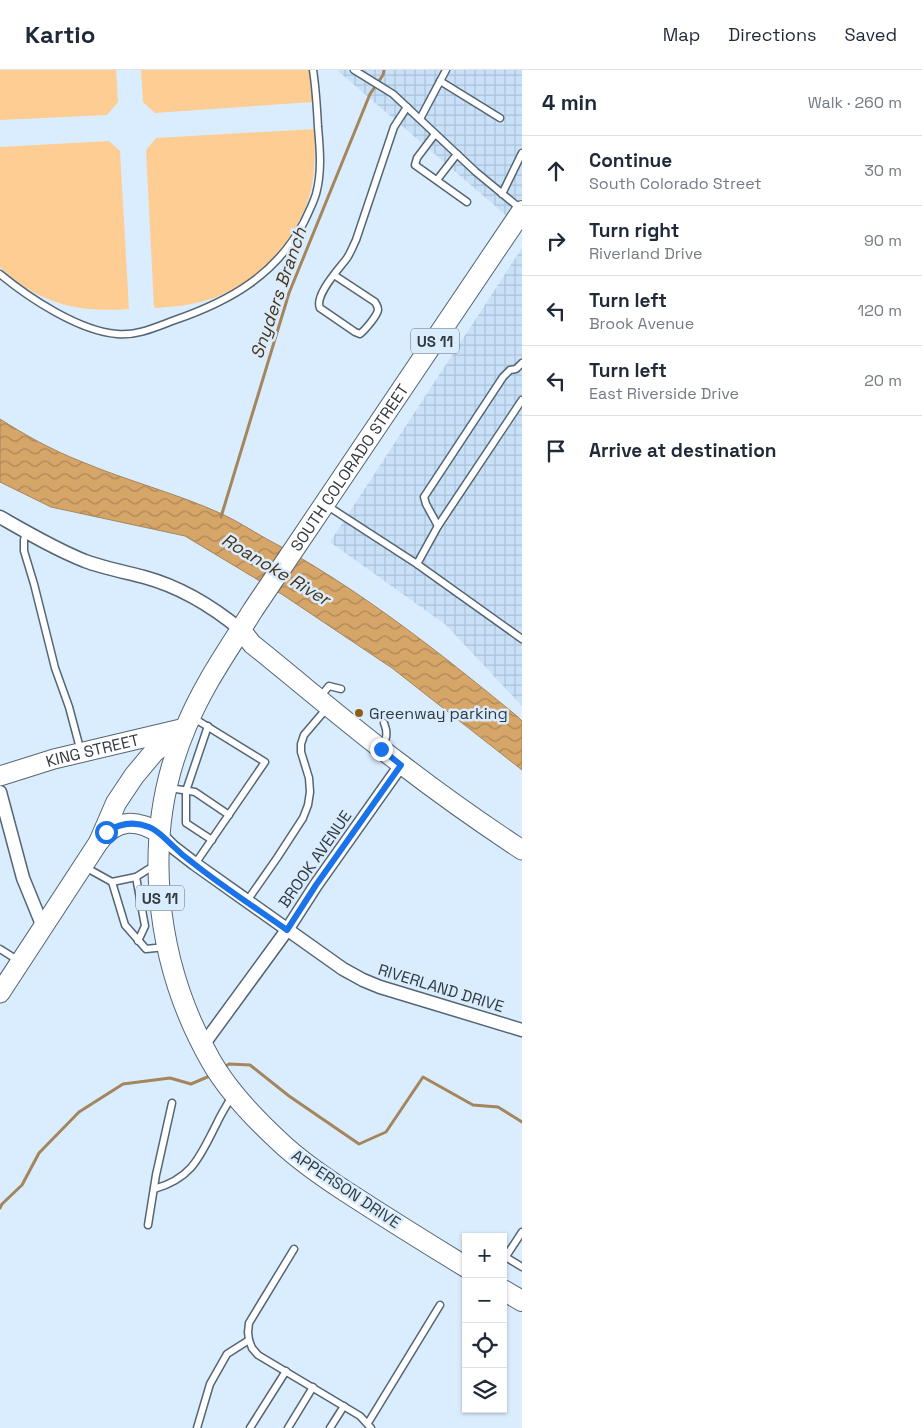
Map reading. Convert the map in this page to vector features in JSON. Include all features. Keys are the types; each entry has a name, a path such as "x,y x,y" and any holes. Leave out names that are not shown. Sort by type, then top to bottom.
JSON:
{"main road":[{"name":"SOUTH COLORADO STREET","path":"188,722 213,672 252,610 309,529 522,211"},
{"name":"APPERSON DRIVE","path":"188,722 166,787 159,833 158,863 161,906 173,971 184,1002 207,1054 228,1086 254,1116 280,1143 310,1168 462,1264"},
{"path":"100,840 116,804 134,776 154,752 188,722"},
{"path":"507,1293 522,1302"}],"street":[{"path":"0,517 59,549 86,561 173,587 203,602 221,614 240,630 252,644 401,765 478,821 522,850"},
{"name":"KING STREET","path":"0,776 188,722"},
{"name":"BROOK AVENUE","path":"207,1054 316,885 401,765"},
{"path":"0,792 23,878 43,927"},
{"path":"0,993 106,832 122,824 130,823 140,824 159,833"},
{"name":"RIVERLAND DRIVE","path":"159,833 195,864 343,969 363,980 380,988 522,1030"}],"lane":[{"path":"0,274 36,300 69,319 94,329 117,334 129,334 148,330 185,317 235,294 261,276 279,258 300,229 315,196 320,166 314,70"},
{"path":"354,70 384,88 407,107 522,211"},
{"path":"420,119 446,70"},
{"path":"440,81 500,118"},
{"path":"334,275 375,302 378,306 378,311 360,334 320,308 318,304 319,298 334,275 347,258 356,240 394,127 407,107"},
{"path":"435,134 417,158 416,165 467,202"},
{"path":"502,194 522,153"},
{"path":"437,180 457,154"},
{"path":"438,526 424,497 503,378 510,370 516,369 522,363"},
{"path":"417,564 438,526 522,400"},
{"path":"325,504 417,564 522,639"},
{"path":"26,531 24,550 53,661 69,707 81,753"},
{"path":"247,901 303,818 310,792 309,778 301,744 304,735 324,702 329,686 341,689"},
{"path":"188,722 208,726 264,762 195,864"},
{"path":"381,749 387,740 384,723"},
{"path":"208,726 186,791 186,823 212,840"},
{"path":"166,787 195,792 229,815"},
{"path":"83,866 112,882 136,877 158,863"},
{"path":"136,877 144,926 138,941"},
{"path":"112,882 125,925 138,941 146,949 168,946"},
{"path":"0,949 20,962"},
{"path":"154,1189 172,1182 185,1174 195,1164 203,1152 228,1086"},
{"path":"148,1225 172,1103"},
{"path":"507,1253 522,1232"},
{"path":"294,1249 251,1318 248,1332 252,1348 258,1355 360,1416 369,1426 440,1305"},
{"path":"507,1258 522,1266"},
{"path":"198,1428 210,1384 218,1369 227,1354 249,1340"},
{"path":"250,1428 286,1371"},
{"path":"288,1428 313,1387"},
{"path":"330,1428 344,1406"}],"shaded area":[{"path":"0,70 116,70 118,102 107,115 0,120"},
{"path":"141,70 309,70 313,102 155,113 143,102"},
{"path":"522,70 522,229 338,71"},
{"path":"315,129 315,152 311,190 297,226 274,257 245,282 211,299 197,303 154,308 146,150 156,138"},
{"path":"109,141 120,151 129,309 111,310 76,307 44,298 14,280 0,267 0,147"},
{"path":"522,248 522,706 446,625 330,542"}],"water":[{"name":"Roanoke River","path":"0,419 39,442 70,457 228,517 332,577 427,644 522,721 522,770 392,668 283,595 185,536 51,507 0,482"}],"waterway":[{"name":"Snyders Branch","path":"221,517 289,293 370,94 383,75 384,70"},
{"path":"223,1068 229,1064 250,1065 289,1096 359,1144 386,1132 423,1077 473,1105 498,1107 522,1122"},
{"path":"0,1208 22,1185 39,1153 79,1112 123,1084 170,1078 191,1084 212,1075"}],"place":[{"name":"Greenway parking","path":"359,713"}],"route":[{"path":"106,832 122,824 130,823 151,828 195,864 287,930 316,885 401,765 381,749"}]}
